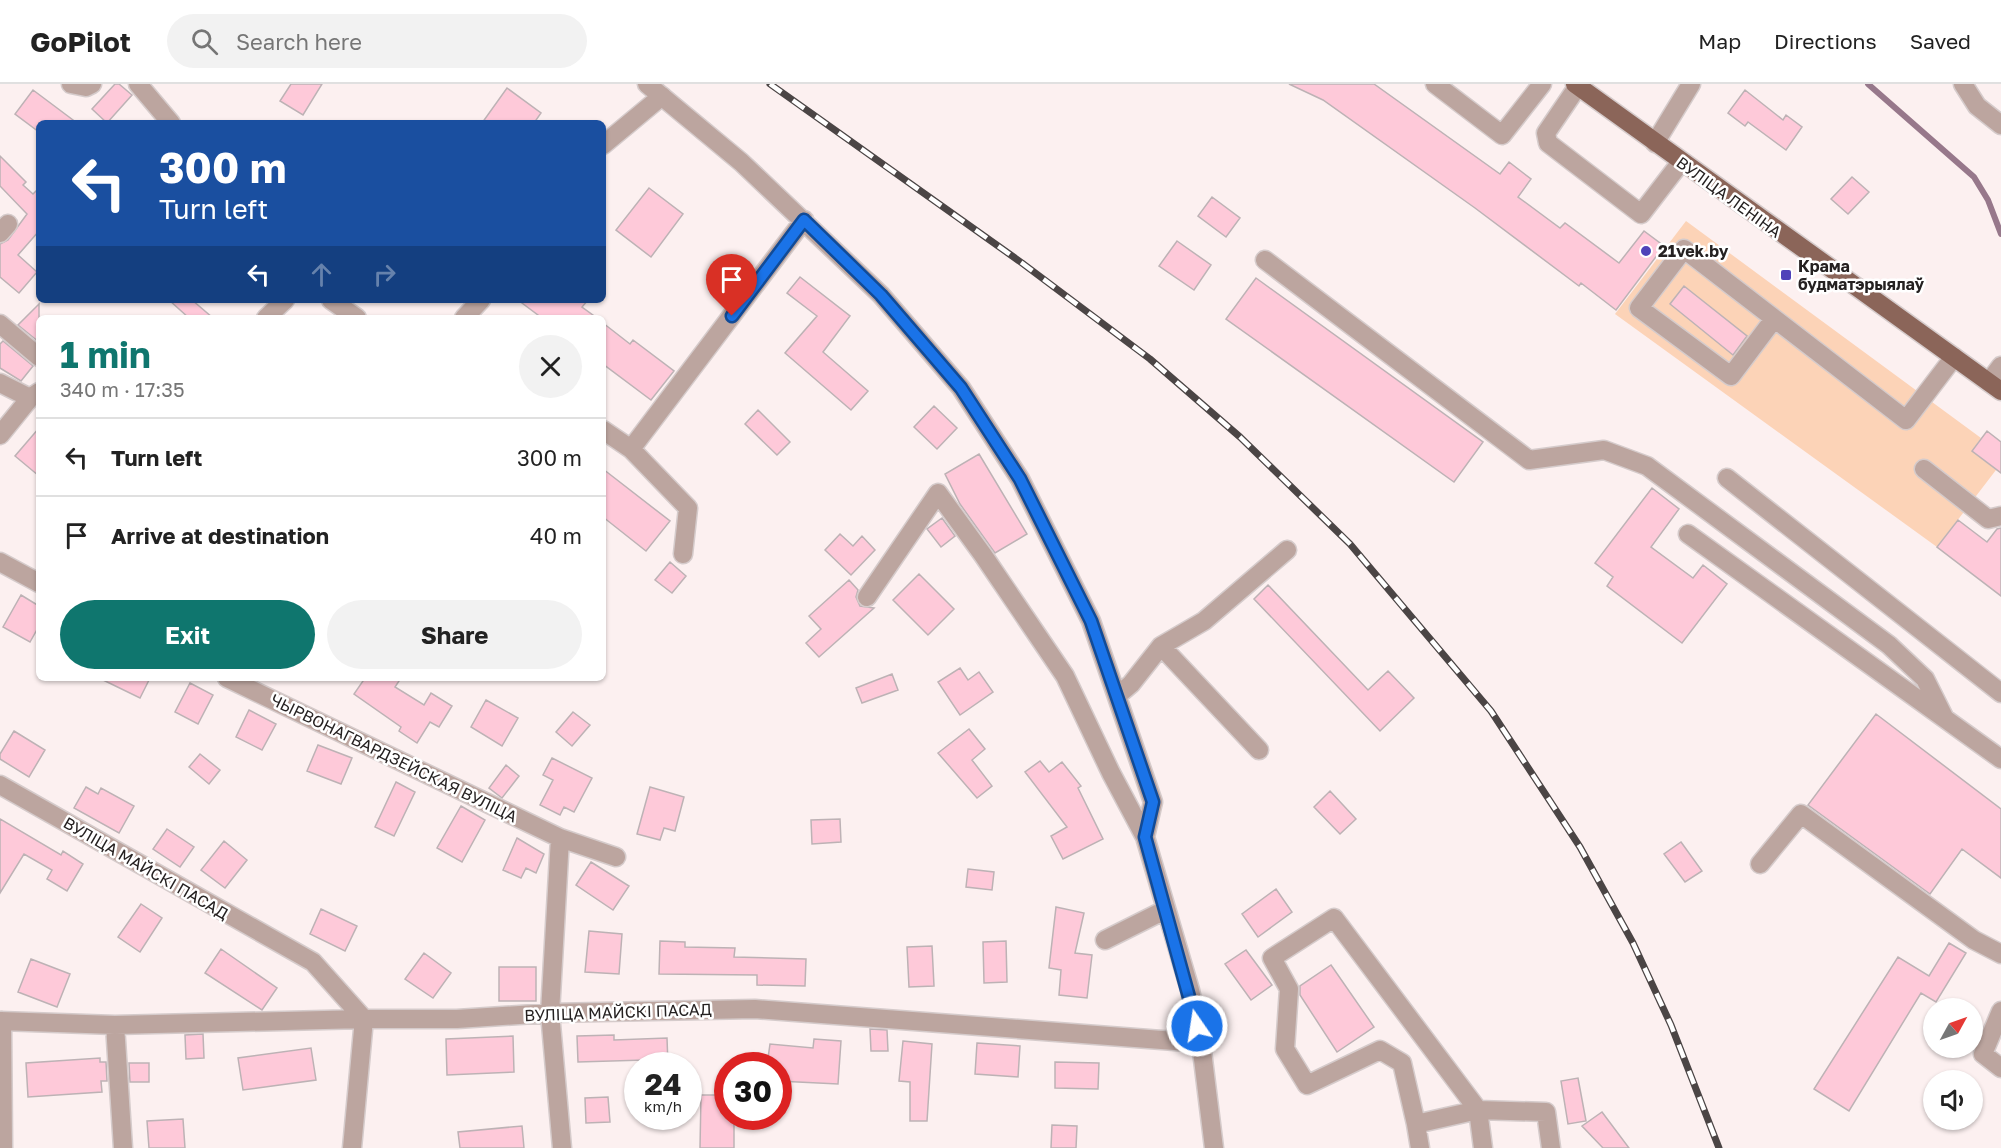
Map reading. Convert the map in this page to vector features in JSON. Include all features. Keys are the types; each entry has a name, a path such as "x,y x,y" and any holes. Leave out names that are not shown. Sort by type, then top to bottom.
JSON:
{"main road":[{"name":"ВУЛІЦА ЛЕНІНА","path":"1577,85 1654,143 1995,387"}],"street":[{"path":"71,84 86,87 92,84"},
{"path":"138,84 168,120"},
{"path":"647,84 741,162 881,295 961,388 989,428 1020,479 1091,621 1153,802 1145,837"},
{"path":"1435,84 1502,135 1542,84"},
{"path":"1654,143 1691,84"},
{"path":"1963,84 1977,106 2001,125"},
{"path":"1577,85 1546,133 1548,142 1641,214 1681,162"},
{"path":"606,143 662,96"},
{"path":"631,449 804,220"},
{"path":"1774,319 1731,376 1639,308 1684,249 1906,420 1954,357"},
{"path":"1265,260 1529,460 1604,450 1647,466 1889,645 1924,679 1944,717"},
{"path":"269,315 282,303"},
{"path":"335,303 353,315"},
{"path":"467,315 478,303"},
{"path":"0,324 36,354"},
{"path":"1995,387 2001,366"},
{"path":"0,383 35,395 0,435"},
{"path":"606,432 631,449 688,508 683,554"},
{"path":"1924,469 1988,519 2001,516"},
{"path":"1726,478 2001,693"},
{"path":"867,597 938,493 984,555 1065,676 1111,773 1145,837 1190,990 1202,1043 1214,1148"},
{"path":"1688,534 2001,759"},
{"path":"1118,695 1131,684 1161,646 1204,621 1287,550"},
{"path":"0,562 36,581"},
{"path":"1161,646 1259,750"},
{"name":"ЧЫРВОНАГВАРДЗЕЙСКАЯ ВУЛІЦА","path":"233,681 560,838 616,857"},
{"name":"ВУЛІЦА МАЙСКІ ПАСАД","path":"0,785 313,962 364,1019 457,1019 550,1013 754,1009 1202,1043"},
{"path":"1760,864 1801,814 1974,940 2001,954"},
{"path":"560,838 550,1013 562,1148"},
{"path":"1105,940 1165,910"},
{"path":"1420,1148 1402,1063 1380,1050 1307,1085 1285,1049 1289,989 1272,958 1334,918 1478,1110 1483,1148"},
{"path":"2001,1011 1983,1054 2001,1068"},
{"path":"3,1148 1,1021 115,1025 364,1019 352,1148"},
{"path":"115,1025 123,1148"},
{"path":"1416,1124 1478,1110 1546,1112 1551,1148"}],"shaded area":[{"path":"1686,221 1981,438 1972,451 1996,470 1937,547 1615,314"}],"building":[{"path":"115,84 119,84 132,95 110,120 104,120 92,109"},
{"path":"291,84 322,84 303,115 280,101"},
{"path":"1289,84 1374,84 1500,174 1509,162 1531,179 1518,197 1560,228 1565,223 1619,263 1644,231 1664,246 1616,310 1581,283 1579,286 1475,208 1323,100"},
{"path":"507,88 541,113 536,120 484,120"},
{"path":"33,90 73,120 36,120 36,130 15,114"},
{"path":"1745,90 1783,120 1786,115 1802,127 1786,150 1748,122 1745,126 1728,113"},
{"path":"0,156 26,182 23,185 33,194 36,191 36,234 18,255 36,273 19,293 0,277 0,244 8,240 27,214 0,186"},
{"path":"1852,177 1869,192 1848,214 1831,199"},
{"path":"649,188 683,214 651,257 616,230"},
{"path":"1212,197 1240,218 1226,237 1198,216"},
{"path":"1177,241 1211,265 1194,290 1159,266"},
{"path":"800,277 850,316 823,352 868,391 851,410 785,353 817,316 787,293"},
{"path":"1256,278 1483,442 1454,482 1226,319"},
{"path":"1684,286 1747,336 1733,355 1670,304"},
{"path":"172,303 196,303 210,315 186,315"},
{"path":"522,303 585,303 582,307 593,315 538,315"},
{"path":"39,304 39,315 36,315 36,340 18,325"},
{"path":"606,325 630,344 633,340 674,371 651,400 606,366"},
{"path":"3,341 33,366 21,381 0,368 0,344"},
{"path":"934,406 957,428 937,449 914,427"},
{"path":"758,410 790,442 777,455 745,424"},
{"path":"1987,431 2001,442 2001,473 1972,451"},
{"path":"36,432 36,474 15,456"},
{"path":"979,454 1027,534 995,553 960,504 945,474"},
{"path":"606,471 670,521 646,551 606,519"},
{"path":"1652,488 1679,509 1651,547 1693,578 1703,565 1727,584 1682,643 1607,586 1613,577 1595,563"},
{"path":"942,518 955,536 941,547 927,529"},
{"path":"1958,520 1987,542 1997,529 2001,528 2001,596 1937,547"},
{"path":"840,534 853,546 862,536 875,550 851,575 825,550"},
{"path":"670,562 686,576 672,593 655,580"},
{"path":"919,574 954,609 928,635 893,600"},
{"path":"849,580 858,590 856,597 860,606 874,608 819,657 806,643 821,629 809,616"},
{"path":"1268,585 1368,690 1388,671 1414,698 1380,731 1254,599"},
{"path":"21,595 36,604 36,631 30,642 3,627"},
{"path":"960,668 968,680 979,672 993,692 960,715 938,682"},
{"path":"892,674 898,690 862,703 856,688"},
{"path":"105,681 148,681 140,698"},
{"path":"363,681 399,681 395,687 424,705 431,693 452,706 439,727 430,722 417,743 399,731 401,727 354,694"},
{"path":"190,683 213,695 198,724 175,712"},
{"path":"486,700 518,718 502,746 471,727"},
{"path":"249,710 276,724 262,750 236,737"},
{"path":"573,712 590,725 572,746 556,732"},
{"path":"1876,714 2001,809 2001,878 1962,849 1930,894 1808,805"},
{"path":"969,729 985,749 972,760 992,786 977,798 938,753"},
{"path":"14,731 45,750 29,777 0,759 0,754"},
{"path":"318,745 352,758 341,784 307,771"},
{"path":"200,754 220,770 209,784 189,767"},
{"path":"552,758 592,778 574,812 564,807 560,815 540,805 553,780 543,775"},
{"path":"1040,761 1049,772 1062,762 1081,786 1078,788 1103,839 1063,859 1051,836 1067,827 1025,772"},
{"path":"506,765 519,776 502,798 489,788"},
{"path":"396,782 415,792 394,836 375,827"},
{"path":"86,787 98,794 101,788 134,806 119,833 74,808"},
{"path":"650,787 684,797 675,831 664,828 660,840 637,834"},
{"path":"1330,791 1356,819 1340,834 1314,807"},
{"path":"461,806 485,820 462,862 437,848"},
{"path":"0,819 61,855 63,851 83,864 67,891 47,879 52,870 24,854 0,893"},
{"path":"840,819 841,842 812,844 811,820"},
{"path":"167,829 194,847 180,867 153,849"},
{"path":"517,838 544,854 536,873 526,868 521,878 503,870"},
{"path":"224,841 247,860 225,888 201,870"},
{"path":"1681,842 1702,871 1685,882 1664,854"},
{"path":"591,862 629,886 613,910 576,885"},
{"path":"968,869 994,872 992,890 966,887"},
{"path":"1276,889 1292,912 1258,937 1242,914"},
{"path":"141,904 162,918 140,952 118,937"},
{"path":"1056,907 1084,913 1075,953 1092,955 1087,998 1059,995 1061,970 1049,968"},
{"path":"321,909 357,926 345,951 310,934"},
{"path":"589,931 622,934 619,974 585,972"},
{"path":"660,941 685,942 685,947 735,948 734,957 806,959 805,986 757,985 757,975 659,974"},
{"path":"1006,941 1007,982 984,983 983,942"},
{"path":"1949,943 1966,953 1938,998 1929,998 1921,993 1849,1111 1814,1089 1898,957 1929,976"},
{"path":"932,946 934,986 909,987 907,947"},
{"path":"221,949 277,988 262,1010 205,973"},
{"path":"1246,950 1272,985 1251,1000 1225,964"},
{"path":"424,953 451,973 433,998 405,979"},
{"path":"31,959 70,974 57,1007 18,992"},
{"path":"1331,965 1374,1027 1337,1052 1300,995 1300,986"},
{"path":"499,967 536,967 536,1001 499,1001"},
{"path":"870,1029 887,1030 888,1051 871,1051"},
{"path":"203,1034 204,1058 186,1059 185,1035"},
{"path":"614,1035 614,1040 667,1038 668,1052 624,1052 624,1061 578,1062 577,1036"},
{"path":"513,1036 514,1072 447,1075 446,1039"},
{"path":"814,1039 841,1041 838,1084 792,1082 792,1052 769,1052 770,1044 813,1048"},
{"path":"903,1041 932,1044 927,1121 910,1121 910,1082 899,1081"},
{"path":"977,1043 1020,1046 1018,1077 975,1074"},
{"path":"311,1048 316,1080 243,1090 238,1058"},
{"path":"100,1058 100,1062 106,1062 107,1081 101,1081 102,1092 28,1097 26,1063"},
{"path":"1055,1062 1099,1063 1098,1089 1055,1088"},
{"path":"129,1063 149,1063 149,1082 130,1082"},
{"path":"1578,1078 1586,1121 1568,1124 1561,1081"},
{"path":"702,1095 714,1095 714,1130 734,1130 734,1148 700,1148"},
{"path":"608,1097 610,1122 586,1123 585,1098"},
{"path":"1602,1112 1629,1148 1603,1148 1582,1126"},
{"path":"183,1119 185,1148 149,1148 147,1121"},
{"path":"1052,1125 1077,1126 1076,1148 1051,1148"},
{"path":"522,1126 524,1148 460,1148 458,1132"}],"waterway":[{"path":"1868,84 1974,177 1988,200 2001,234"}],"railway":[{"path":"770,84 1022,263 1150,359 1240,437 1350,544 1491,711 1580,847 1633,943 1671,1025 1719,1148"}],"place":[{"name":"21vek.by","path":"1646,251"},
{"name":"Крама будматэрыялаў","path":"1786,275"}],"route":[{"path":"732,316 804,220 881,295 961,388 989,428 1020,479 1091,621 1118,695 1153,802 1145,837 1190,990 1197,1026"}]}
